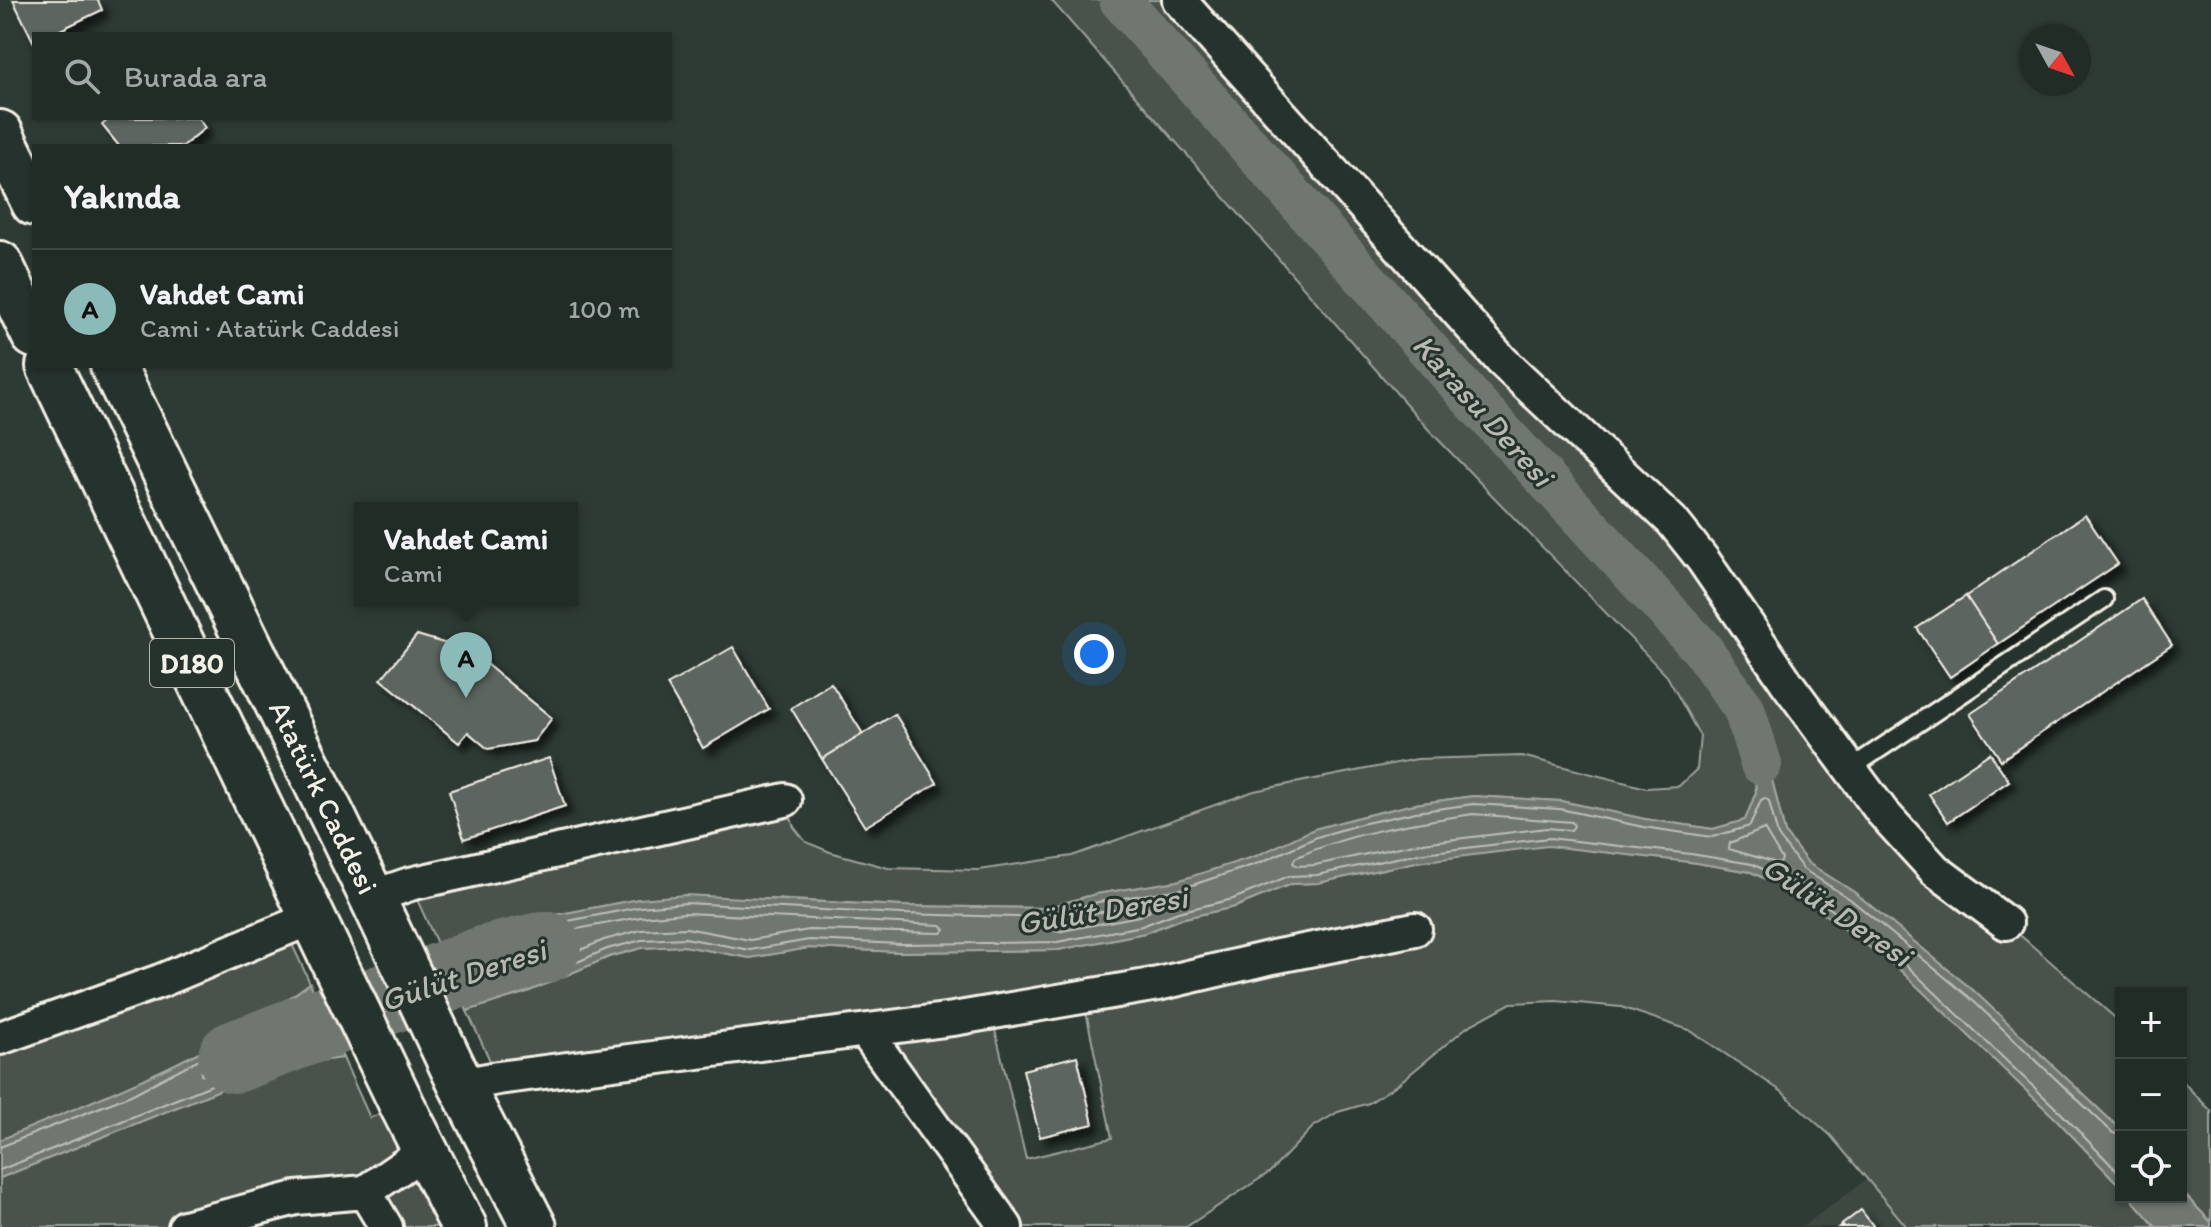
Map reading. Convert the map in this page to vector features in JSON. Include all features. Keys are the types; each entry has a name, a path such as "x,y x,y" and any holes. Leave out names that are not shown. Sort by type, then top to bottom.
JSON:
{"highway":[{"path":"0,133 32,199"},
{"path":"0,264 32,331"},
{"name":"Atatürk Caddesi","path":"50,368 395,1090 464,1227"},
{"name":"Atatürk Caddesi","path":"114,368 456,1075 534,1227"}],"street":[{"path":"1179,0 1502,361 1672,521 1703,560 1848,770 1882,812 1935,870 2006,923"},
{"path":"372,897 410,884 785,800"},
{"path":"0,1038 160,981 314,917"},
{"path":"456,1075 498,1078 953,1019 1158,984 1415,929"},
{"path":"865,1031 1006,1227"},
{"path":"185,1227 296,1198 365,1192 425,1151"},
{"path":"365,1192 386,1227"}],"lane":[{"path":"1848,770 2104,599"}],"shaded area":[{"path":"1051,0 1179,0 1629,481 1848,770 2006,923 2115,1018 2115,1124 1974,991 1854,892 1808,863 1785,833 1766,755 1744,713 1754,762 1756,792 1745,820 1713,829 1645,819 1561,801 1473,796 1415,804 1359,817 1177,882 1096,894 1045,908 902,906 773,899 639,899 524,921 439,948 410,884 785,800 794,827 806,842 830,852 888,868 979,870 1072,856 1254,791 1417,759 1522,756 1646,788 1679,786 1697,769 1700,736 1667,676 1429,430"},
{"path":"1548,845 1751,872 1797,894 1899,969 2056,1119 2115,1181 2115,1203 2135,1203 2156,1227 1907,1227 1831,1136 1781,1091 1689,1030 1621,1007 1556,1001 1511,1003 1467,1027 1398,1084 1369,1103 1338,1112 1313,1127 1270,1172 1186,1227 1006,1227 865,1031 498,1078 467,1011 527,992 609,957 642,948 684,946 750,958 809,948 901,952 1058,950 1145,933 1180,919 1235,907 1291,884 1318,883 1416,862","holes":["1083,997 1112,1138 1026,1159 991,1013"]},
{"path":"285,929 310,983 238,1031 199,1052 0,1140 0,1038"},
{"path":"343,1058 370,1118 402,1105 464,1227 386,1227 365,1192 185,1227 0,1227 0,1178 232,1085 301,1063"},
{"path":"2187,1086 2211,1111 2211,1222 2187,1197"},
{"path":"1867,1179 1907,1227 1802,1227"}],"water":[{"path":"1744,709 1766,755 1785,833 1808,863 1854,892 1974,991 2115,1124 2115,1181 2056,1119 1899,969 1797,894 1751,872 1690,862 1548,846 1416,862 1318,883 1291,884 1235,907 1180,919 1145,933 1058,950 901,952 809,948 750,958 684,946 642,948 609,957 527,992 467,1011 439,948 524,921 639,899 685,895 902,906 1045,908 1096,894 1177,881 1256,856 1314,829 1359,817 1415,804 1473,796 1561,801 1645,819 1713,829 1745,820 1756,792"},
{"path":"310,983 343,1058 301,1063 232,1085 0,1178 0,1140 199,1052 275,1008"},
{"path":"2187,1197 2211,1222 2211,1227 2156,1227 2135,1203 2187,1203"}],"building":[{"path":"13,0 98,0 102,10 56,32 32,32 32,39"},
{"path":"108,120 199,120 205,128 185,144 117,144 102,125"},
{"path":"2085,515 2118,564 1998,644 1966,596"},
{"path":"1966,596 1998,644 1950,677 1917,628"},
{"path":"2142,599 2172,645 2001,760 1970,714"},
{"path":"417,635 470,651 552,718 534,741 488,749 468,732 459,743 381,679"},
{"path":"733,647 769,709 703,748 667,685"},
{"path":"831,683 863,734 822,759 791,708"},
{"path":"895,714 937,783 865,827 822,759"},
{"path":"1990,753 2009,781 1948,822 1929,794"},
{"path":"549,758 565,806 464,839 449,791"},
{"path":"1077,1056 1093,1124 1040,1137 1023,1070"},
{"path":"1861,1210 1874,1227 1839,1227"}],"waterway":[{"name":"Karasu Deresi","path":"1120,0 1471,398 1702,649 1744,709 1761,764"},
{"name":"Gülüt Deresi","path":"234,1057 487,961 545,947"}],"place":[{"name":"Vahdet Cami","path":"466,698"}]}
